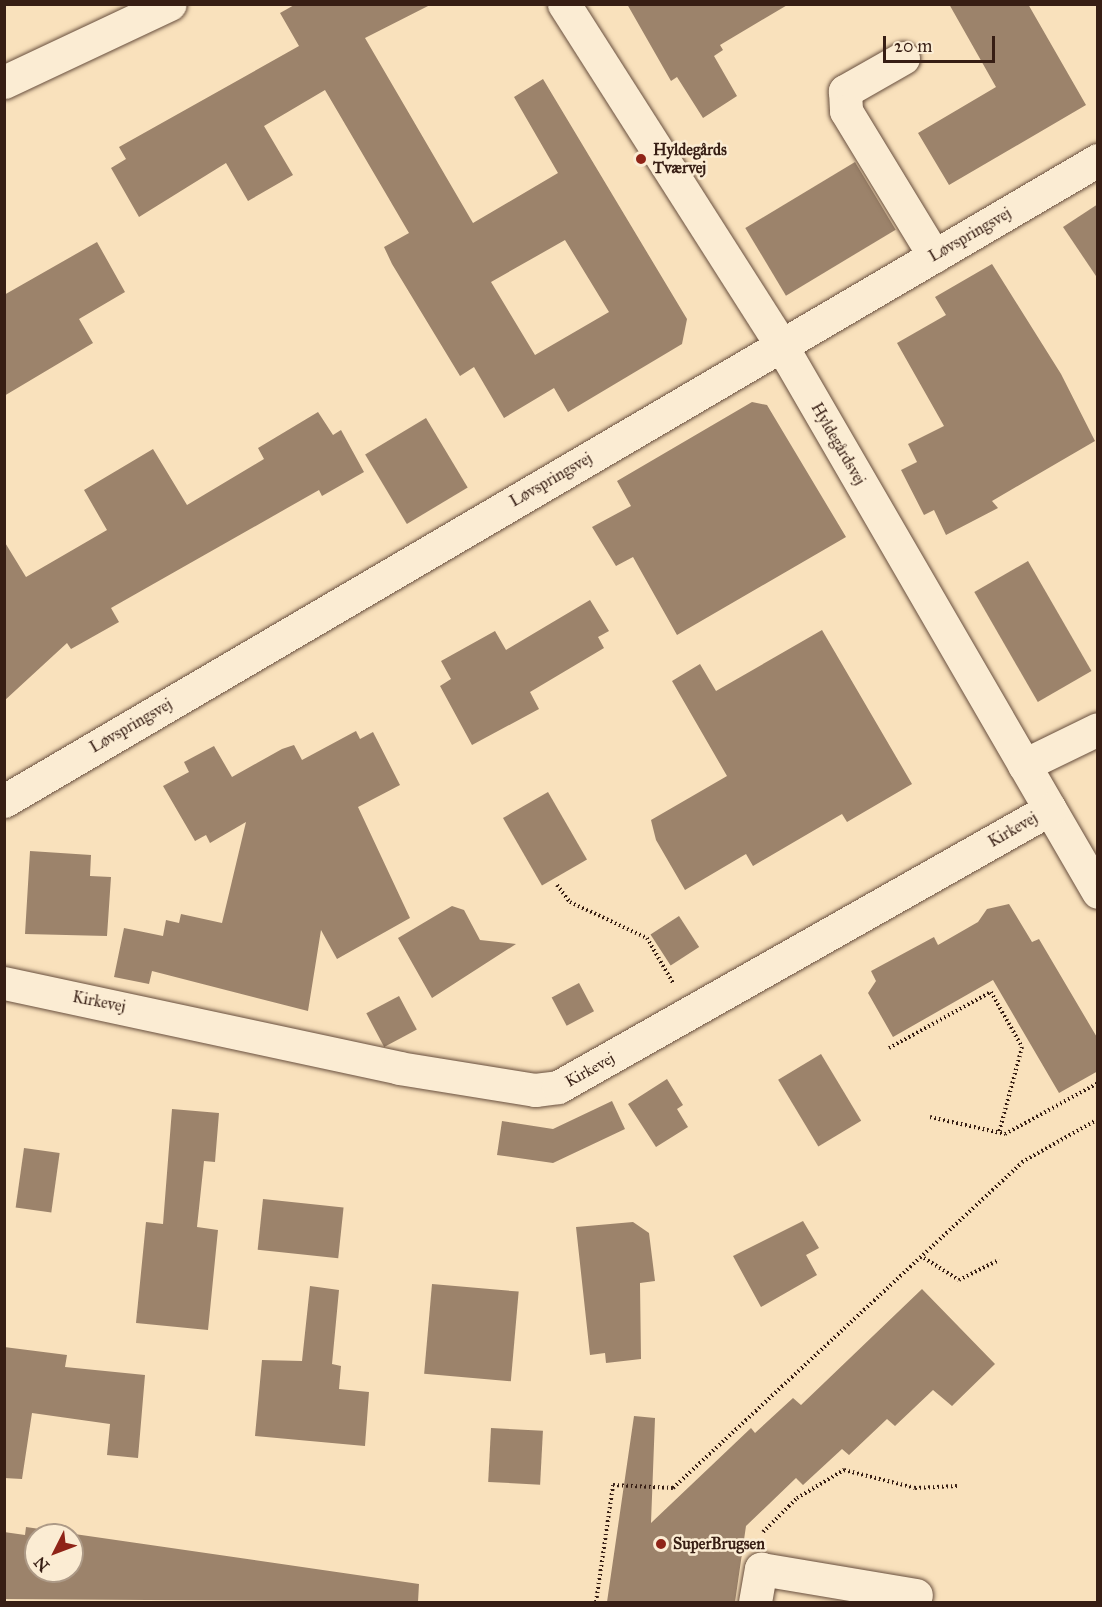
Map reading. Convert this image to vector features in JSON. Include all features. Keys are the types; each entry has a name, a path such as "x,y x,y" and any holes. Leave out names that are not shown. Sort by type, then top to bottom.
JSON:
{"street":[{"path":"4,82 170,4"},
{"name":"Hyldegårdsvej","path":"564,4 781,345 1098,892"},
{"path":"903,58 845,91 846,111 934,256"},
{"name":"Løvspringsvej","path":"4,801 1098,160"},
{"path":"1024,765 1098,729"},
{"name":"Kirkevej","path":"4,983 399,1068 535,1090 564,1085 1050,809"},
{"path":"755,1602 761,1569 916,1595"}],"path":[{"path":"557,885 570,902 647,938 690,1013"},
{"path":"889,1048 991,992 1022,1047 999,1133"},
{"path":"930,1117 999,1133 1098,1083"},
{"path":"596,1602 613,1485 673,1488 924,1258 1022,1162 1098,1119"},
{"path":"924,1258 959,1280 999,1260"},
{"path":"759,1536 797,1498 844,1470 915,1488 957,1486"}],"building":[{"path":"296,4 432,4 365,38 473,223 558,173 514,97 543,79 687,319 682,344 568,412 554,388 504,418 474,367 460,376 392,264 384,247 409,233 325,90 264,126 293,175 248,201 226,163 139,217 111,168 126,159 119,147 299,46 280,13","holes":["565,240 609,312 535,355 491,282"]},
{"path":"627,4 789,4 720,45 723,50 714,56 737,96 703,118 677,77 671,81"},
{"path":"949,4 1028,4 1086,105 949,185 918,133 996,87"},
{"path":"855,162 896,230 786,296 745,228"},
{"path":"1098,204 1098,279 1063,227"},
{"path":"97,242 125,292 79,319 93,343 4,396 4,295"},
{"path":"992,264 1061,374 1095,441 992,501 998,508 946,535 934,510 924,515 901,470 917,462 908,444 944,426 897,343 946,315 935,297"},
{"path":"752,402 767,405 846,537 677,635 633,557 616,566 592,527 631,506 617,481"},
{"path":"318,412 333,435 341,430 364,472 322,496 319,490 111,608 119,622 71,649 67,643 4,701 4,541 26,577 107,530 84,490 153,449 187,505 264,459 258,448"},
{"path":"426,418 468,487 407,524 365,455"},
{"path":"1028,561 1092,671 1038,702 974,592"},
{"path":"590,600 609,631 598,637 604,648 530,692 539,709 472,745 440,686 451,679 441,661 495,631 506,650"},
{"path":"822,630 912,784 847,822 842,814 753,866 746,854 685,890 656,840 651,820 727,776 672,681 700,664 716,691"},
{"path":"356,731 360,739 373,732 400,785 358,807 410,918 337,959 321,930 308,1011 152,971 149,984 114,977 124,928 163,936 166,920 179,923 181,914 222,923 246,822 210,843 206,835 195,841 163,786 189,772 184,762 214,746 232,777 282,749 294,745 302,760"},
{"path":"548,792 587,860 542,886 503,818"},
{"path":"30,851 91,855 90,876 111,877 107,936 25,934"},
{"path":"1009,904 1032,942 1039,939 1098,1039 1098,1071 1059,1093 993,980 893,1037 868,993 876,981 871,971 934,937 938,945 978,922 987,909"},
{"path":"452,906 464,910 480,940 516,944 432,998 398,938"},
{"path":"679,916 699,947 671,966 650,935"},
{"path":"579,983 594,1011 567,1026 552,998"},
{"path":"399,996 417,1030 384,1047 366,1013"},
{"path":"821,1054 861,1121 818,1147 778,1080"},
{"path":"667,1079 683,1105 677,1109 688,1127 656,1147 628,1104"},
{"path":"612,1101 625,1129 553,1163 497,1155 502,1121 553,1129"},
{"path":"172,1109 219,1113 215,1162 204,1161 197,1227 218,1230 208,1330 136,1323 146,1222 163,1224"},
{"path":"24,1148 60,1153 51,1212 16,1207"},
{"path":"263,1199 344,1207 338,1258 258,1250"},
{"path":"803,1221 819,1248 806,1255 817,1275 761,1307 733,1256"},
{"path":"633,1222 649,1233 655,1281 640,1283 641,1359 606,1363 605,1353 590,1355 576,1227"},
{"path":"432,1284 519,1292 511,1381 424,1374"},
{"path":"310,1286 339,1290 332,1364 341,1366 339,1389 369,1392 365,1446 255,1436 262,1360 302,1361"},
{"path":"922,1289 995,1364 952,1406 933,1390 895,1426 887,1419 849,1455 842,1449 803,1485 796,1478 746,1526 735,1602 607,1602 634,1416 655,1418 651,1523 751,1428 755,1433 793,1398 801,1405"},
{"path":"4,1347 67,1355 65,1367 145,1375 138,1458 107,1455 110,1424 32,1413 22,1479 4,1478"},
{"path":"491,1428 543,1431 540,1485 488,1482"},
{"path":"4,1532 24,1535 24,1583 84,1583 84,1535 419,1584 418,1602 4,1599"}],"place":[{"name":"Hyldegårds Tværvej","path":"641,159"},
{"name":"SuperBrugsen","path":"661,1544"}]}
